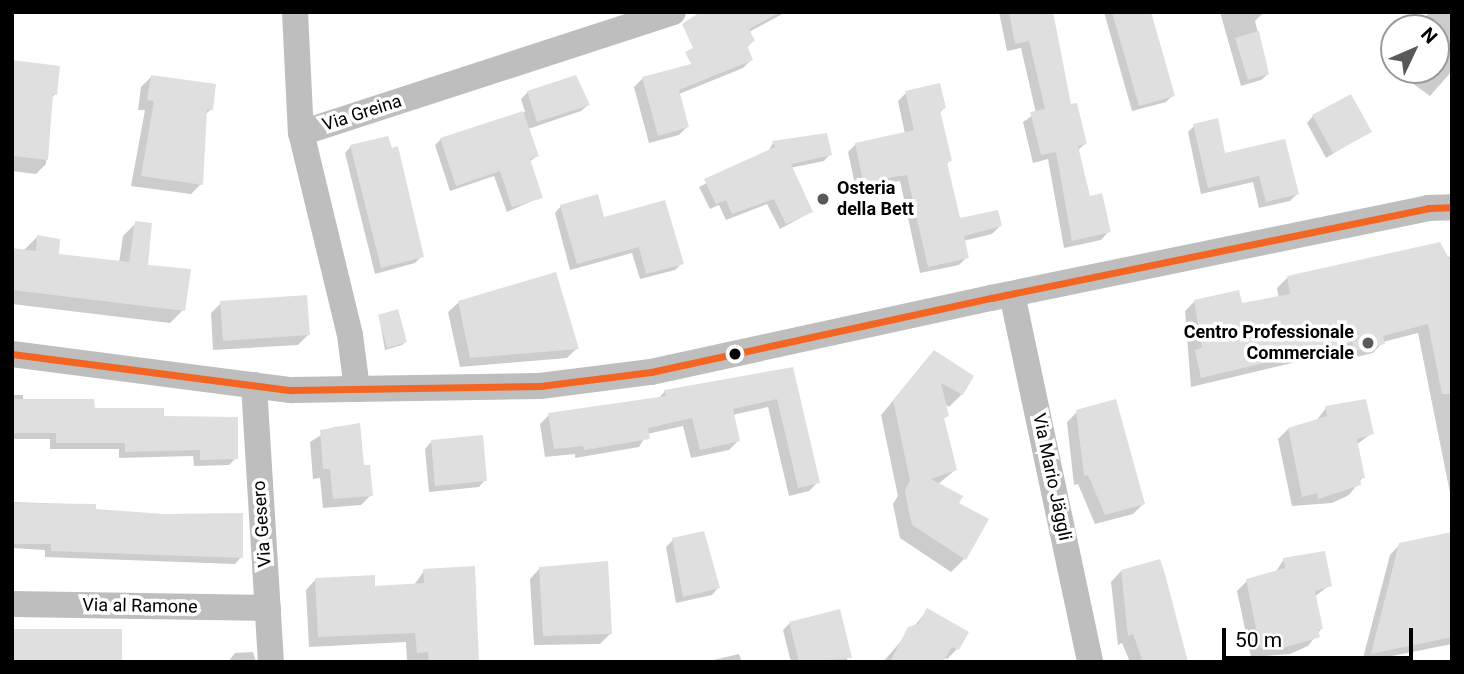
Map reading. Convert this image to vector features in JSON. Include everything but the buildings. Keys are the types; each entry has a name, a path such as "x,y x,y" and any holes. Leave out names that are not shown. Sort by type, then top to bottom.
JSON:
{"street":[{"path":"295,12 302,133"},
{"name":"Via Greina","path":"358,390 349,335 302,133 674,12"},
{"path":"12,354 291,390 540,386 651,372 1012,293 1428,208 1452,207"},
{"name":"Via Mario Jäggli","path":"1012,293 1090,662"},
{"name":"Via Gesero","path":"254,385 271,662"},
{"name":"Via al Ramone","path":"12,604 268,608"}],"transit line":[{"path":"12,354 291,390 540,386 651,372 991,298 1428,208 1452,207"}],"place":[{"name":"Osteria della Bett","path":"823,199"},
{"name":"Centro Professionale Commerciale","path":"1368,343"}]}
